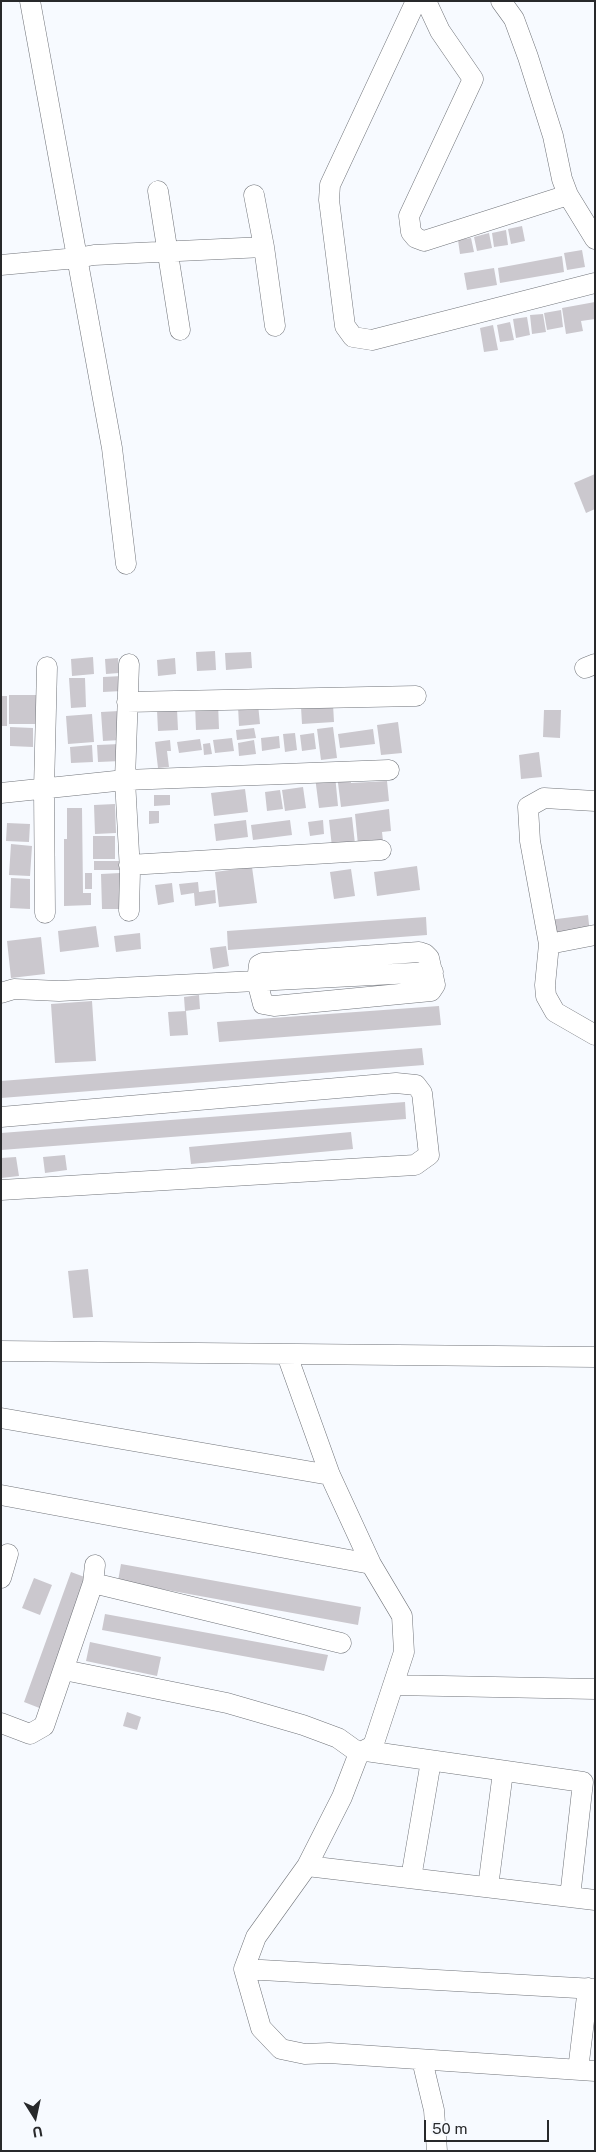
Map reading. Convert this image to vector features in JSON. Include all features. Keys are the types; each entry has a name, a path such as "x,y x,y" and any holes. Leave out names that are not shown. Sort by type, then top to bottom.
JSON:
{"street":[{"path":"30,1 112,448 126,564"},
{"path":"416,1 330,185 329,200 345,326 353,338 372,340 595,283"},
{"path":"426,1 440,31 473,79 409,216 409,224 416,238 424,241 568,196"},
{"path":"501,1 514,19 528,57 553,136 562,179 568,196 595,239"},
{"path":"158,190 180,330"},
{"path":"254,195 265,251 275,326"},
{"path":"1,265 77,258 94,265 168,256 265,251"},
{"path":"128,910 130,864 125,780 129,664"},
{"path":"45,913 44,789 47,667"},
{"path":"127,702 416,696"},
{"path":"1,793 125,780 389,770"},
{"path":"595,801 544,798 528,807 530,841 549,944 545,985 550,1004 555,1012 595,1034"},
{"path":"130,864 381,850"},
{"path":"549,944 595,935"},
{"path":"1,993 14,989 59,991 433,972"},
{"path":"1,1117 396,1083 416,1085 422,1093 429,1155 416,1165 1,1190"},
{"path":"1,1351 595,1357"},
{"path":"244,1969 592,1989 586,2071 329,2053 305,2054 281,2049 261,2028 244,1969 256,1936 307,1866 342,1797 362,1752 373,1746 404,1652 402,1616 371,1564 330,1475 287,1355"},
{"path":"1,1418 330,1475"},
{"path":"1,1495 371,1564"},
{"path":"1,1578 8,1554"},
{"path":"1,1723 30,1734 44,1726 94,1574 342,1643"},
{"path":"64,1670 227,1703 303,1725 338,1738 362,1752 589,1782 570,1897"},
{"path":"394,1685 595,1689"},
{"path":"411,1878 431,1761"},
{"path":"488,1887 503,1772"},
{"path":"307,1866 595,1900"},
{"path":"422,2060 434,2110 437,2151"}],"building":[{"path":"522,226 525,241 511,244 508,229"},
{"path":"506,230 508,245 494,247 492,233"},
{"path":"489,233 492,248 477,251 474,237"},
{"path":"471,238 474,252 460,254 458,240"},
{"path":"582,250 585,267 567,270 564,253"},
{"path":"562,256 564,272 500,283 498,268"},
{"path":"494,268 497,285 467,290 464,273"},
{"path":"595,302 595,319 581,321 583,331 566,334 562,308"},
{"path":"561,310 563,327 547,330 544,313"},
{"path":"543,314 546,332 532,334 530,315"},
{"path":"527,317 530,335 516,338 513,319"},
{"path":"510,322 514,340 500,342 497,325"},
{"path":"493,325 498,350 484,352 480,328"},
{"path":"595,474 595,509 586,513 574,483"},
{"path":"215,651 216,670 197,671 196,652"},
{"path":"251,652 252,668 226,670 225,653"},
{"path":"93,657 94,674 72,676 71,659"},
{"path":"118,658 119,673 106,674 105,659"},
{"path":"175,658 176,674 158,676 157,660"},
{"path":"122,676 122,691 103,692 103,677"},
{"path":"69,678 85,678 86,707 71,708"},
{"path":"9,695 37,695 37,724 9,724"},
{"path":"1,696 7,696 7,726 1,726"},
{"path":"218,703 219,729 196,730 195,704"},
{"path":"258,704 260,724 239,726 238,706"},
{"path":"333,704 334,722 302,724 301,707"},
{"path":"177,709 178,730 158,731 157,710"},
{"path":"544,710 561,710 560,738 543,737"},
{"path":"119,711 121,740 103,741 101,712"},
{"path":"92,714 94,742 68,744 66,716"},
{"path":"398,722 402,753 381,755 377,725"},
{"path":"10,727 33,728 33,747 10,746"},
{"path":"333,727 337,758 321,760 317,729"},
{"path":"254,728 256,738 237,740 236,730"},
{"path":"373,729 375,744 340,748 338,734"},
{"path":"295,733 297,750 285,752 283,734"},
{"path":"314,733 316,749 302,751 300,735"},
{"path":"279,736 280,748 262,751 261,738"},
{"path":"232,738 234,751 215,753 213,740"},
{"path":"200,739 202,750 179,753 177,742"},
{"path":"170,740 171,751 167,751 169,767 158,768 155,742"},
{"path":"254,740 256,754 239,756 238,743"},
{"path":"210,743 212,754 204,755 203,744"},
{"path":"120,744 121,761 98,762 97,745"},
{"path":"92,745 93,762 71,763 70,747"},
{"path":"539,752 542,777 521,779 519,755"},
{"path":"350,774 351,783 387,781 389,801 341,807 337,775"},
{"path":"335,775 338,806 319,808 315,777"},
{"path":"303,787 306,808 285,811 282,790"},
{"path":"245,789 248,812 214,816 211,793"},
{"path":"280,790 283,809 267,811 265,792"},
{"path":"154,795 170,795 170,805 154,806"},
{"path":"115,804 116,833 95,834 94,805"},
{"path":"67,808 82,808 83,893 91,893 91,905 64,906 64,839 67,839"},
{"path":"389,809 391,831 382,832 383,841 358,845 355,814"},
{"path":"149,811 159,811 159,823 149,824"},
{"path":"352,817 355,844 332,847 329,820"},
{"path":"246,820 248,837 216,841 214,824"},
{"path":"290,820 292,835 253,840 251,825"},
{"path":"323,820 324,834 310,836 308,822"},
{"path":"7,823 30,824 29,842 6,841"},
{"path":"93,836 115,836 115,859 93,859"},
{"path":"11,844 32,846 30,876 9,875"},
{"path":"94,861 123,861 124,870 94,870"},
{"path":"417,866 420,890 377,896 374,872"},
{"path":"252,867 257,903 219,907 215,872"},
{"path":"351,869 355,896 334,899 330,872"},
{"path":"85,873 92,873 92,889 85,889"},
{"path":"120,873 121,909 102,909 101,874"},
{"path":"11,878 30,879 30,909 10,908"},
{"path":"198,882 199,892 215,890 216,903 195,906 194,893 181,895 179,884"},
{"path":"172,883 174,902 158,905 155,885"},
{"path":"588,915 590,934 551,939 549,920"},
{"path":"426,917 427,935 228,950 227,931"},
{"path":"96,926 99,947 60,952 58,931"},
{"path":"140,933 141,949 116,952 114,936"},
{"path":"41,937 45,974 11,978 7,941"},
{"path":"226,946 229,966 213,969 210,948"},
{"path":"199,995 200,1009 185,1011 184,997"},
{"path":"92,1001 96,1061 55,1063 51,1004"},
{"path":"439,1006 441,1025 219,1042 217,1022"},
{"path":"186,1011 188,1035 170,1036 168,1012"},
{"path":"422,1048 424,1065 1,1098 1,1081"},
{"path":"405,1102 406,1119 1,1150 1,1133"},
{"path":"351,1132 353,1149 191,1164 189,1147"},
{"path":"65,1155 67,1170 45,1173 43,1157"},
{"path":"16,1157 19,1176 1,1178 1,1158"},
{"path":"88,1269 93,1317 73,1318 68,1271"},
{"path":"121,1564 361,1607 358,1625 118,1581"},
{"path":"71,1572 90,1579 42,1709 24,1702"},
{"path":"34,1578 52,1585 40,1615 22,1608"},
{"path":"105,1614 328,1655 324,1671 102,1630"},
{"path":"90,1642 161,1657 157,1676 86,1661"},
{"path":"127,1712 141,1717 137,1730 123,1726"}]}
